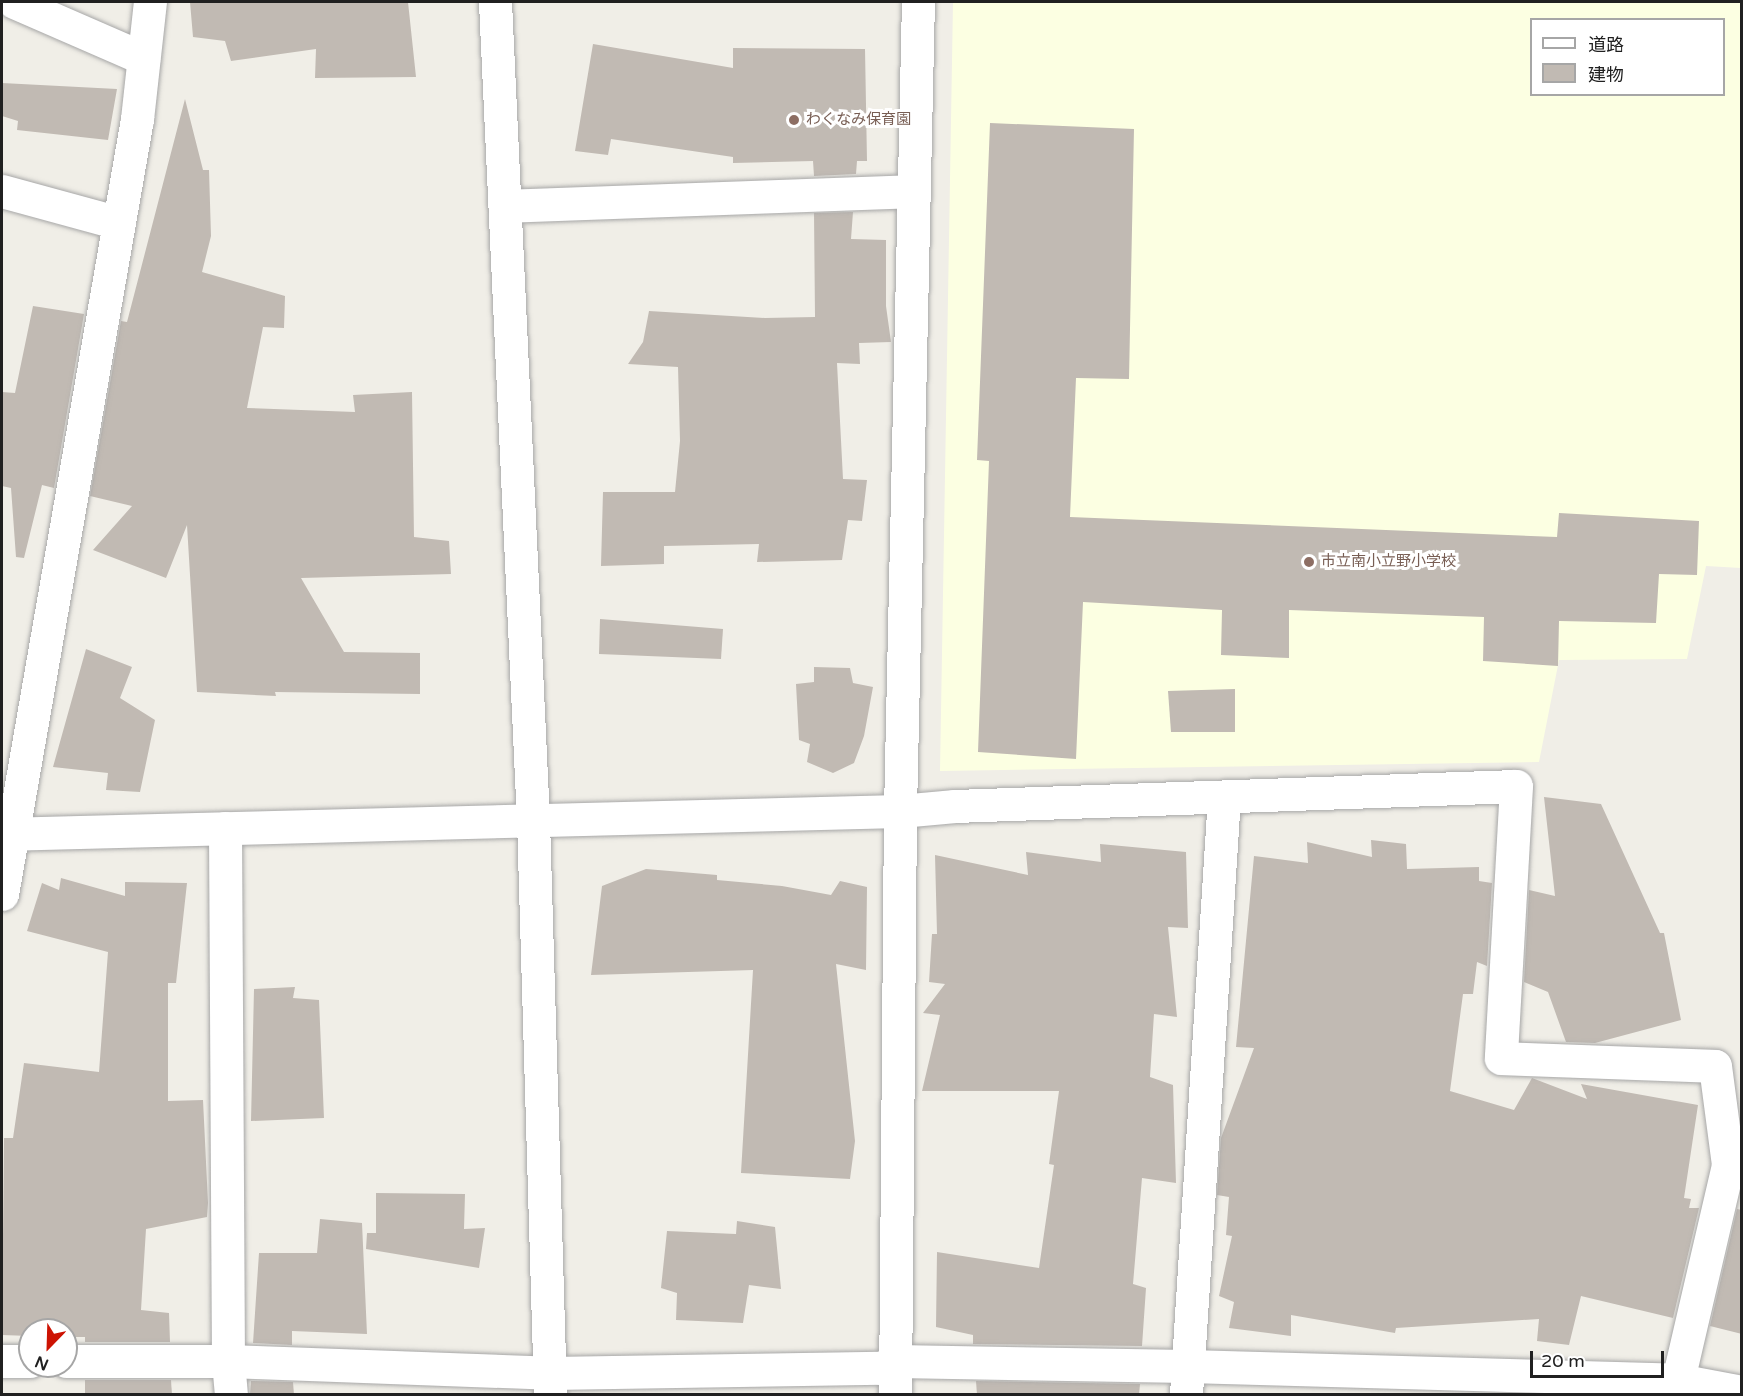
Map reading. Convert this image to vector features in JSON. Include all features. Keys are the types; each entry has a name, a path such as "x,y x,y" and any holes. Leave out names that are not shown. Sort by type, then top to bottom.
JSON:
{"street":[{"path":"14,2 142,58"},
{"path":"2,894 7,834 137,119 150,2"},
{"path":"495,2 533,820 550,1384"},
{"path":"895,1395 900,811 918,2"},
{"path":"2,190 119,223"},
{"path":"505,206 914,191"},
{"path":"7,834 900,811 955,806 1516,786 1501,1058 1716,1066 1728,1165 1674,1387"},
{"path":"1187,1380 1224,797"},
{"path":"225,828 228,1361 231,1395"},
{"path":"2,1361 18,1361"},
{"path":"78,1361 228,1361 550,1384 881,1368 896,1361 1187,1380 1674,1387 1742,1392"}],"shaded area":[{"path":"953,2 1741,2 1741,568 1706,566 1687,659 1559,660 1539,762 940,771"}],"building":[{"path":"190,2 408,2 416,77 315,78 316,49 231,61 225,41 193,37"},
{"path":"593,44 733,68 733,48 865,49 867,161 857,161 856,174 814,176 813,161 733,163 733,157 611,139 608,155 575,151"},
{"path":"2,83 117,89 108,140 17,130 18,121 2,116"},
{"path":"185,99 203,170 209,170 211,236 202,272 285,296 284,328 263,327 247,408 355,412 353,395 412,392 414,537 449,541 451,574 301,578 344,652 420,653 420,694 275,692 276,696 197,692 187,525 166,578 93,550 132,506 90,496 121,321 127,322"},
{"path":"990,123 1134,129 1129,379 1076,378 1070,517 1557,537 1559,513 1699,521 1697,575 1659,574 1656,623 1559,621 1558,666 1483,661 1484,617 1289,610 1289,658 1221,655 1222,610 1083,602 1076,759 978,752 989,461 977,460"},
{"path":"853,212 851,239 886,240 886,306 891,342 859,343 860,364 837,363 843,479 867,480 862,521 848,520 842,560 757,562 759,544 664,546 664,564 601,566 603,492 675,492 680,441 678,367 628,364 643,342 649,311 765,318 815,317 814,213"},
{"path":"33,306 84,314 54,488 42,485 24,558 16,557 11,488 2,486 2,392 15,393"},
{"path":"600,619 723,629 721,659 599,654"},
{"path":"86,649 132,667 120,698 155,720 140,792 106,790 108,773 53,767"},
{"path":"814,667 850,668 853,683 873,687 864,736 854,763 833,773 807,762 810,744 799,740 796,684 814,682"},
{"path":"1235,689 1235,732 1171,732 1168,691"},
{"path":"1544,797 1601,804 1660,933 1664,933 1681,1020 1595,1043 1566,1042 1548,992 1524,982 1529,890 1555,896"},
{"path":"1371,840 1406,844 1407,869 1479,867 1479,881 1492,883 1487,966 1477,962 1473,994 1463,994 1450,1091 1514,1110 1532,1078 1587,1099 1581,1084 1698,1105 1684,1198 1691,1199 1689,1208 1699,1208 1673,1318 1581,1296 1569,1345 1537,1341 1539,1319 1396,1328 1395,1333 1291,1315 1291,1336 1229,1328 1234,1302 1219,1296 1232,1236 1226,1235 1229,1197 1217,1195 1221,1138 1254,1048 1236,1047 1254,856 1308,863 1307,842 1372,857"},
{"path":"1100,844 1186,852 1188,928 1168,927 1177,1017 1154,1014 1150,1077 1173,1085 1176,1183 1142,1178 1133,1284 1146,1288 1142,1346 973,1344 973,1335 936,1327 937,1252 1039,1268 1054,1165 1049,1164 1059,1091 922,1091 940,1015 923,1013 945,984 929,982 932,934 937,934 935,855 1028,875 1026,852 1101,862"},
{"path":"646,869 717,875 717,880 782,886 831,895 840,881 867,887 866,970 836,964 855,1141 850,1179 741,1173 753,970 591,975 602,886"},
{"path":"61,878 125,896 125,882 187,883 176,983 168,983 168,1101 203,1100 208,1203 207,1217 146,1229 141,1310 169,1313 170,1342 85,1342 85,1337 78,1337 78,1318 18,1318 18,1336 2,1335 4,1138 13,1138 24,1063 99,1072 108,952 27,931 42,883 59,890"},
{"path":"295,987 293,998 319,1000 324,1118 251,1121 254,989"},
{"path":"376,1193 465,1194 464,1229 485,1228 479,1268 366,1249 367,1233 376,1233"},
{"path":"1737,1209 1742,1210 1742,1334 1710,1326"},
{"path":"320,1219 362,1223 367,1334 292,1331 292,1345 253,1343 259,1253 317,1253"},
{"path":"737,1221 775,1227 781,1289 749,1285 743,1323 676,1320 677,1293 661,1288 667,1231 736,1234"},
{"path":"85,1380 171,1380 172,1395 85,1395"},
{"path":"251,1381 293,1382 294,1395 250,1395"},
{"path":"976,1381 1140,1384 1139,1395 977,1395"}],"place":[{"name":"わくなみ保育園","path":"794,120"},
{"name":"市立南小立野小学校","path":"1309,562"}]}
